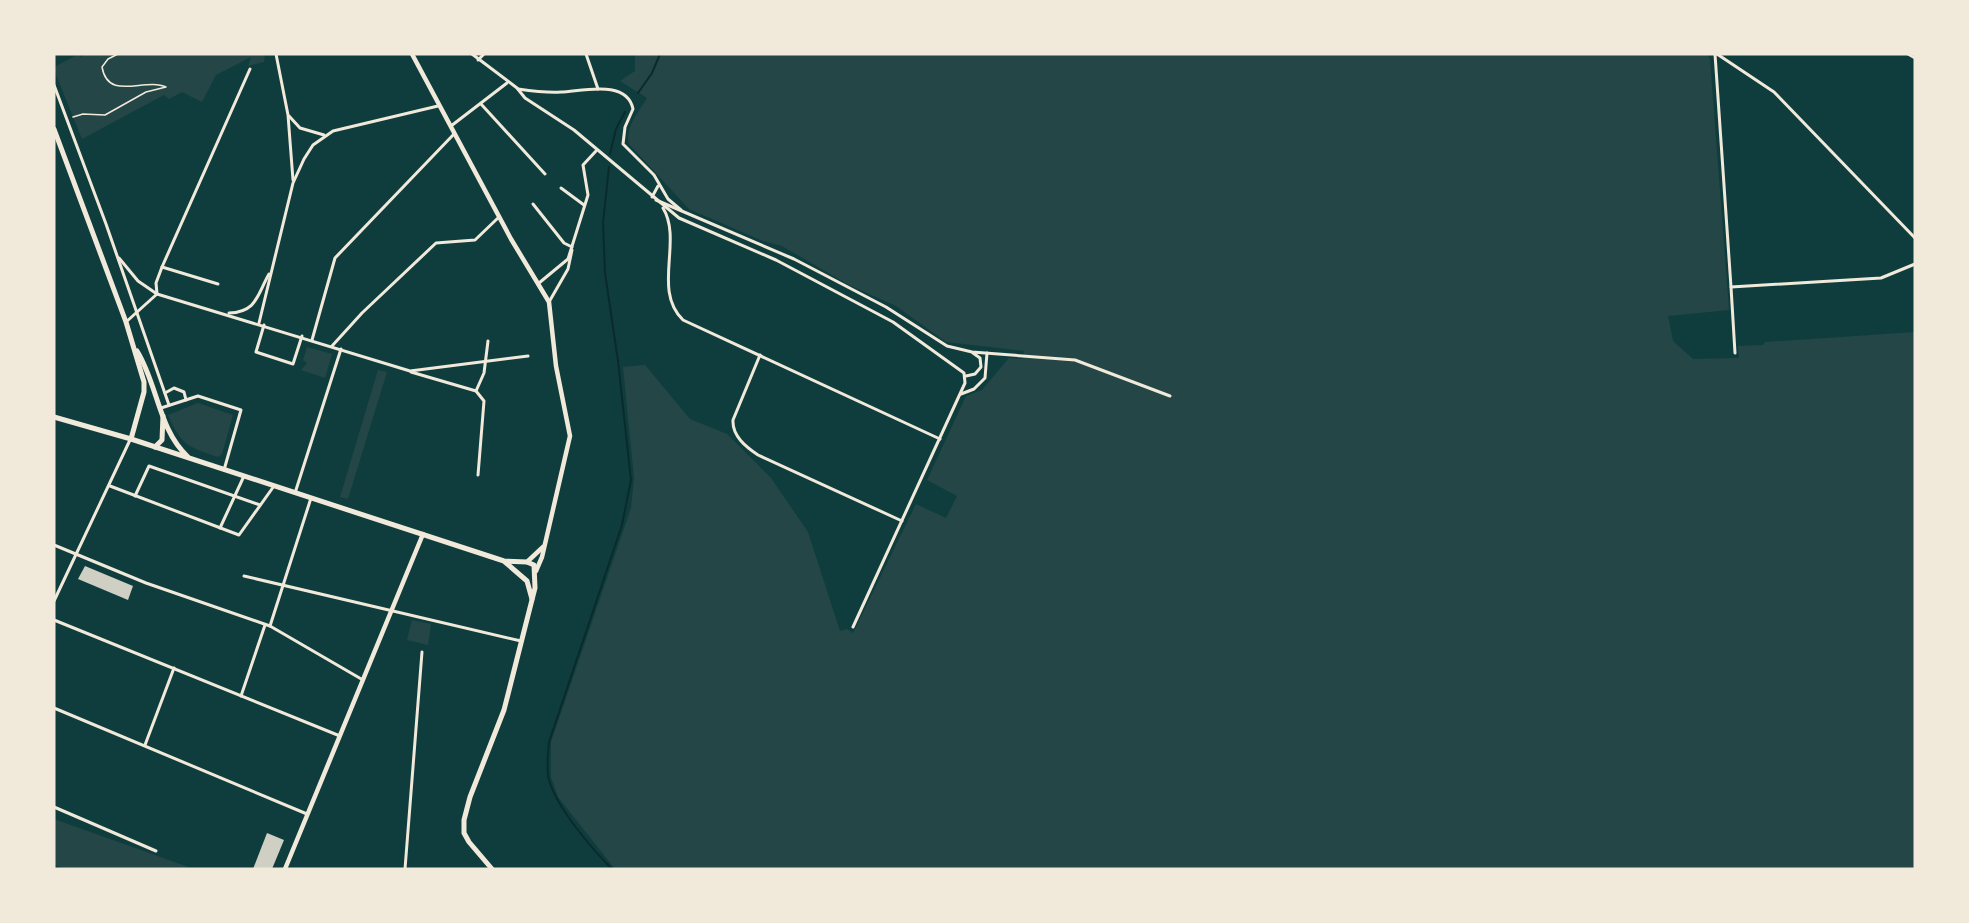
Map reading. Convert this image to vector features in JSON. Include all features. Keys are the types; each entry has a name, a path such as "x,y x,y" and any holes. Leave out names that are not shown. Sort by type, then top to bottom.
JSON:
{"main road":[{"path":"412,54 499,217 549,302 556,366 570,436 546,542 535,573 532,600 504,710 470,797 464,820 464,833 469,842 492,869"},
{"path":"54,129 135,348 144,392 131,439"},
{"path":"135,348 144,363 174,442 190,458"},
{"path":"155,447 162,440 163,416"},
{"path":"54,417 131,439 504,561 526,562 534,565 535,573"},
{"path":"285,869 423,534"},
{"path":"532,600 520,567 546,542"},
{"path":"504,561 529,578 535,573"}],"street":[{"path":"276,54 288,115 293,183"},
{"path":"472,54 517,88 525,98 574,130 596,152 673,214 776,260 893,322 966,376"},
{"path":"478,60 484,54"},
{"path":"586,54 598,89"},
{"path":"1716,54 1774,92 1915,238"},
{"path":"1716,54 1736,353"},
{"path":"1908,54 1915,58"},
{"path":"157,294 156,283 162,267 250,69"},
{"path":"450,127 507,82"},
{"path":"54,86 118,256 120,268 170,405"},
{"path":"517,88 561,92 598,89 624,93 631,100 633,108 625,128 623,144 654,175 658,186 668,199 685,213"},
{"path":"481,104 545,174"},
{"path":"288,115 308,132 326,135 438,106"},
{"path":"312,340 335,258 454,134"},
{"path":"259,323 293,183 308,153 326,135"},
{"path":"549,302 568,268 588,190 583,165 596,152"},
{"path":"653,198 658,186"},
{"path":"561,188 584,205"},
{"path":"653,198 794,259 886,306 940,342 972,352 1075,360 1170,396"},
{"path":"533,204 564,243 572,247"},
{"path":"662,206 668,217 669,284 675,310 688,323 940,439"},
{"path":"668,217 673,214"},
{"path":"332,346 362,313 436,243 475,240 499,217"},
{"path":"539,283 566,262 572,247"},
{"path":"118,256 138,281 157,294 302,336 476,391 485,405 478,475"},
{"path":"1731,287 1881,278 1915,264"},
{"path":"162,267 219,285"},
{"path":"226,314 245,311 255,304 272,270"},
{"path":"126,322 157,294"},
{"path":"264,325 256,352 293,364 302,336"},
{"path":"476,391 486,361 488,341"},
{"path":"295,492 341,349"},
{"path":"966,376 975,374 981,367 980,358 972,352"},
{"path":"960,394 974,389 985,378 987,353"},
{"path":"760,355 734,420 733,428 740,440 758,455 902,521"},
{"path":"410,371 528,356"},
{"path":"853,627 940,439 966,376"},
{"path":"165,393 174,388 184,392 186,400"},
{"path":"161,408 198,396 241,410 224,470"},
{"path":"54,601 131,439"},
{"path":"135,496 149,466 261,505"},
{"path":"220,528 244,476"},
{"path":"110,486 239,535 274,486"},
{"path":"270,626 311,498"},
{"path":"54,545 77,556 270,626 363,680"},
{"path":"244,576 521,641"},
{"path":"54,620 340,736"},
{"path":"242,696 265,625"},
{"path":"405,869 422,652"},
{"path":"144,746 174,668"},
{"path":"54,708 308,815"},
{"path":"54,807 156,851"}],"path":[{"path":"68,119 82,114 105,115 136,97 166,87 152,84 128,87 112,84 102,67 108,59 118,54"}],"shaded area":[{"path":"79,54 80,57 87,54 265,54 264,62 248,66 251,57 216,75 202,102 182,92 169,99 164,95 82,139 54,70 54,67"},
{"path":"635,54 1707,54 1710,59 1729,310 1668,316 1673,341 1693,359 1739,358 1738,346 1763,345 1765,342 1915,332 1915,869 615,869 558,797 551,777 551,742 631,508 634,478 623,367 645,365 690,419 727,434 771,478 808,532 840,631 847,629 853,633 916,504 946,518 957,496 927,480 966,396 982,390 1009,358 1023,359 1024,351 946,342 896,306 849,285 782,246 763,241 689,209 629,144 630,126 647,98 620,81 635,71"},
{"path":"307,347 332,354 325,378 301,370 307,363 303,360"},
{"path":"378,370 387,372 348,499 340,497"},
{"path":"198,403 233,415 222,454 218,457 187,444 177,433 168,415"},
{"path":"412,620 431,624 428,645 407,640"},
{"path":"54,819 194,869 65,869 54,865"}],"building":[{"path":"85,566 133,586 128,600 78,579"},
{"path":"267,833 284,840 272,869 253,869"}],"waterway":[{"path":"638,93 652,73 660,54"},
{"path":"610,154 616,129 625,112"},
{"path":"609,167 603,223 605,273 618,361 631,480 622,525 549,742 547,766 549,780 559,803 585,839 612,869"}]}
